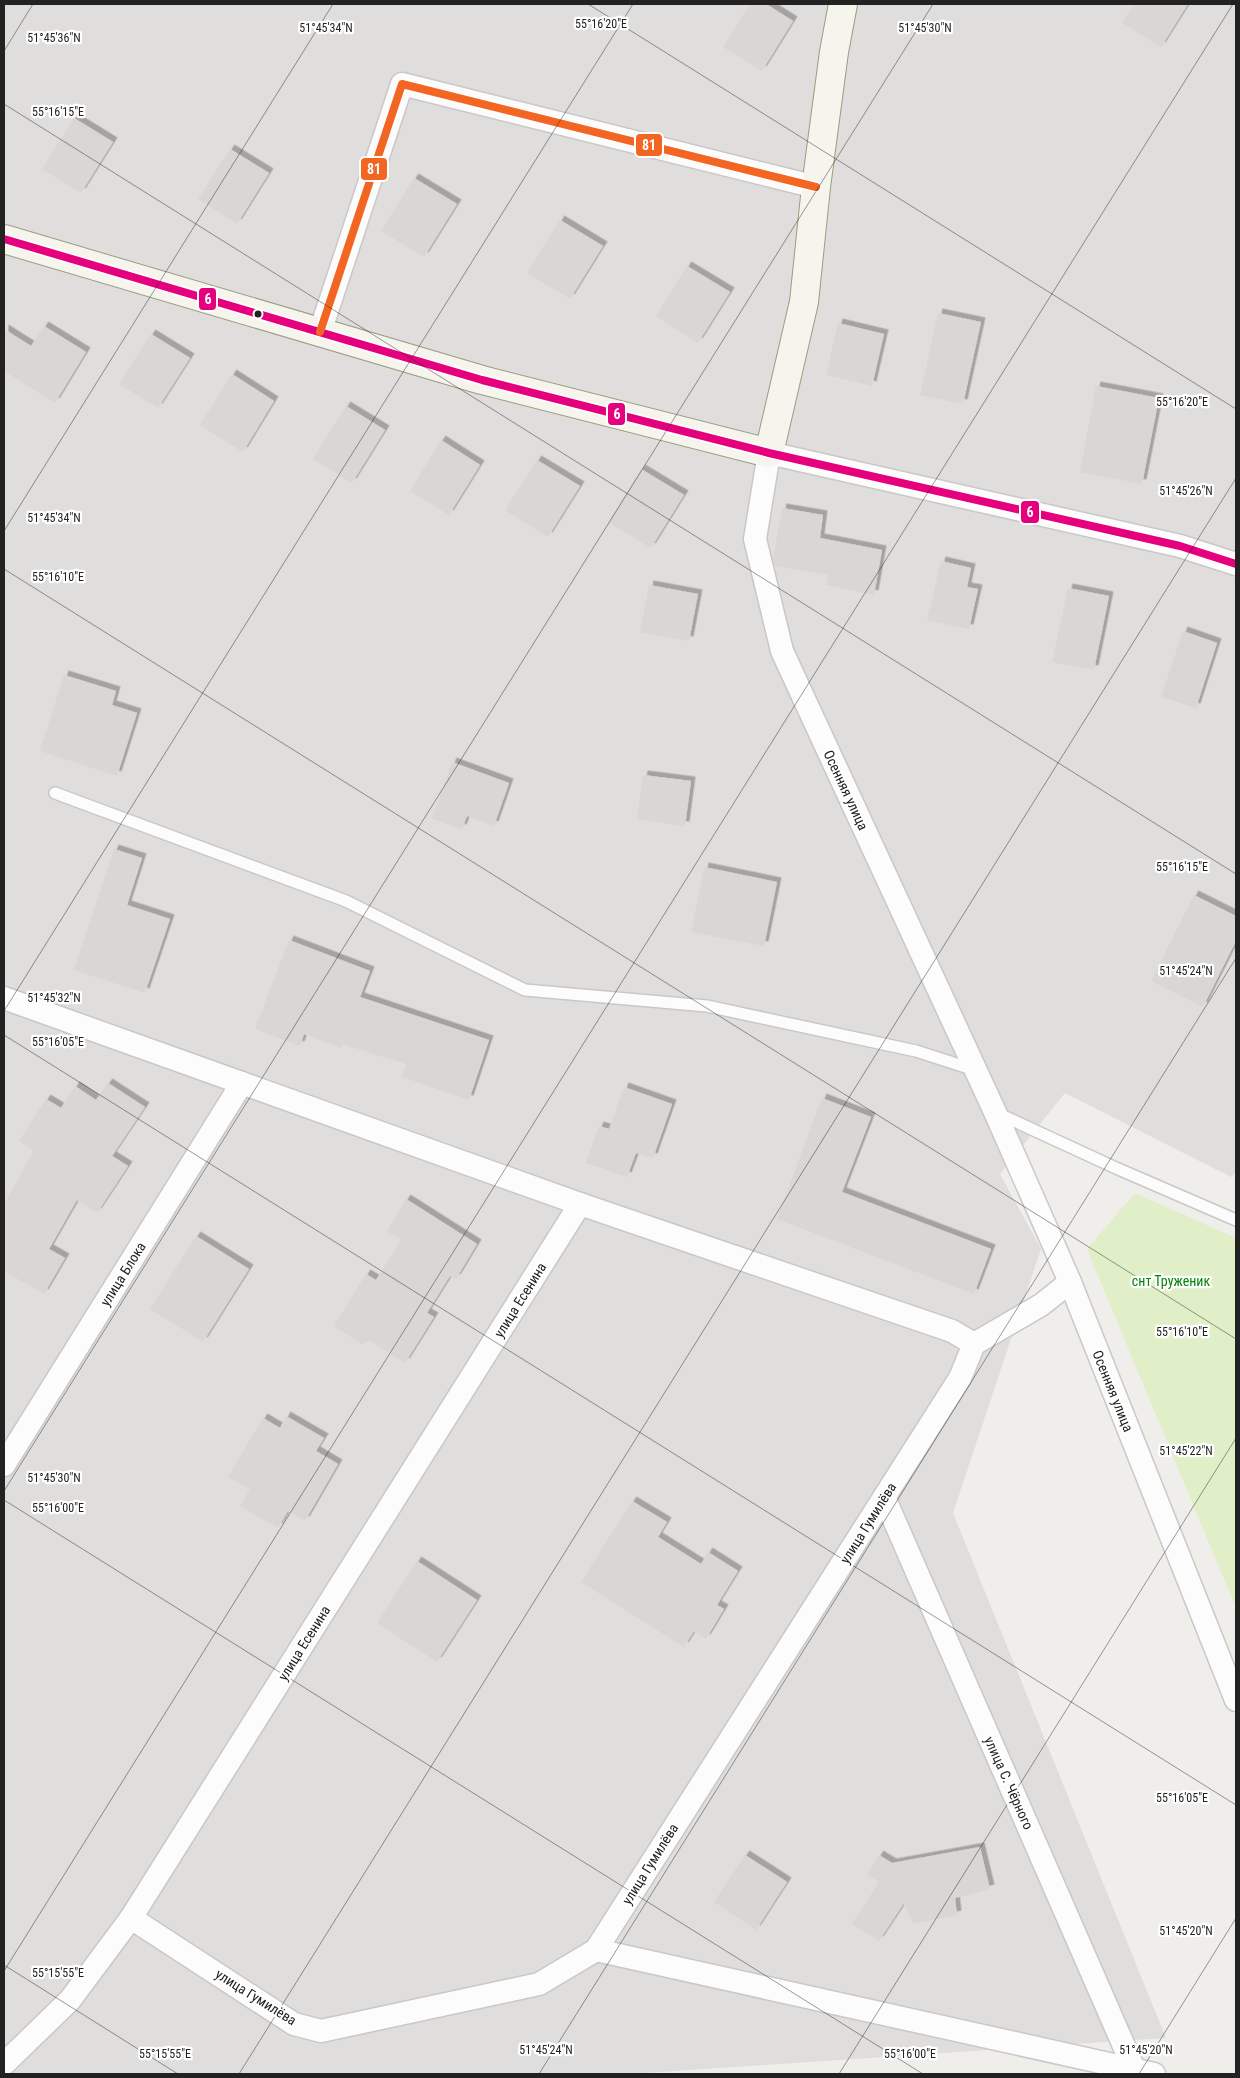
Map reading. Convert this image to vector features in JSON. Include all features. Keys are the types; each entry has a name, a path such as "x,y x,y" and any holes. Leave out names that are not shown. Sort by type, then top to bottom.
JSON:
{"street":[{"path":"769,453 804,302 816,187 834,52 844,4"},
{"path":"320,332 402,84 816,187"},
{"path":"4,239 482,380 769,453 1180,546 1236,564"},
{"name":"Осенняя улица","path":"769,453 755,539 782,651 995,1112 1070,1282 1236,1700"},
{"path":"4,998 580,1204 952,1331 974,1344 1041,1304 1070,1282"},
{"name":"улица Блока","path":"4,1465 242,1083"},
{"name":"улица Есенина","path":"4,2064 70,2000 131,1918 580,1204"},
{"name":"улица Гумилёва","path":"131,1918 294,2024 320,2031 539,1984 596,1950 960,1378 974,1344"},
{"name":"улица С. Чёрного","path":"884,1497 1144,2072"},
{"path":"596,1950 1144,2072"}],"lane":[{"path":"55,793 346,901 525,990 707,1006 916,1051 975,1070"},
{"path":"995,1112 1116,1168 1236,1220"}],"shaded area":[{"path":"4,4 1236,4 1236,1172 1231,1177 1065,1093 1000,1174 1041,1249 953,1513 1166,2038 630,2074 4,2074"}],"green space":[{"name":"снт Труженик","path":"1135,1193 1236,1238 1236,1608 1087,1249"}],"building":[{"path":"750,4 766,4 793,21 762,71 723,47"},
{"path":"1134,4 1188,4 1161,47 1122,23"},
{"path":"74,118 113,142 81,193 42,169"},
{"path":"230,149 269,173 237,224 198,199"},
{"path":"414,178 457,204 424,257 381,231"},
{"path":"560,220 603,246 570,299 527,273"},
{"path":"687,266 730,292 698,343 656,316"},
{"path":"938,313 981,322 963,404 920,395"},
{"path":"838,323 884,334 872,386 826,375"},
{"path":"44,326 86,352 55,403 4,371 4,329 31,346"},
{"path":"151,334 190,358 158,408 119,384"},
{"path":"232,374 274,401 243,452 200,425"},
{"path":"1096,386 1159,398 1142,484 1080,472"},
{"path":"346,406 385,430 352,483 313,459"},
{"path":"441,440 480,465 449,515 410,491"},
{"path":"537,460 580,486 548,537 505,510"},
{"path":"641,469 684,495 651,548 608,522"},
{"path":"782,508 823,515 820,538 882,550 874,595 826,585 828,575 775,566 773,560"},
{"path":"941,561 971,568 967,587 978,589 969,629 927,620"},
{"path":"649,585 698,594 689,641 640,632"},
{"path":"1068,588 1109,596 1094,670 1052,662"},
{"path":"1183,631 1217,643 1196,708 1161,697"},
{"path":"64,675 116,691 112,705 137,713 117,776 40,751"},
{"path":"452,762 509,783 494,826 467,816 462,829 432,819"},
{"path":"643,775 691,781 685,826 637,819"},
{"path":"114,849 142,858 127,905 170,919 145,993 74,970"},
{"path":"704,867 777,882 764,946 691,932"},
{"path":"1194,895 1236,916 1236,941 1203,1007 1151,981"},
{"path":"289,940 370,971 360,997 489,1040 469,1100 402,1077 406,1064 342,1044 341,1048 304,1034 300,1046 255,1029"},
{"path":"108,1083 145,1107 112,1156 128,1166 97,1213 77,1200 49,1249 65,1258 44,1294 4,1271 4,1204 34,1151 19,1141 46,1099 61,1108 75,1086 96,1100"},
{"path":"624,1087 672,1104 653,1158 636,1153 627,1177 586,1163 599,1126 609,1129"},
{"path":"822,1098 871,1117 842,1192 991,1249 974,1294 777,1219"},
{"path":"406,1199 477,1244 456,1279 450,1276 427,1313 434,1317 405,1363 367,1339 363,1345 334,1326 366,1274 376,1280 401,1240 387,1231"},
{"path":"196,1236 249,1269 203,1342 150,1309"},
{"path":"286,1416 324,1438 316,1451 338,1464 305,1521 288,1511 278,1528 240,1506 250,1489 228,1477 263,1418 280,1428"},
{"path":"632,1501 667,1522 658,1537 701,1564 708,1552 738,1571 717,1605 724,1609 706,1639 694,1631 684,1647 581,1582"},
{"path":"417,1561 477,1600 437,1662 377,1623"},
{"path":"980,1847 990,1889 955,1898 957,1915 913,1924 904,1903 879,1941 852,1924 879,1882 867,1874 879,1855 892,1863"},
{"path":"745,1855 787,1882 756,1930 714,1902"}],"transit line":[{"name":"81","path":"320,332 402,84 816,187"},
{"name":"6","path":"4,239 482,380 769,453 1180,546 1236,564"}]}
